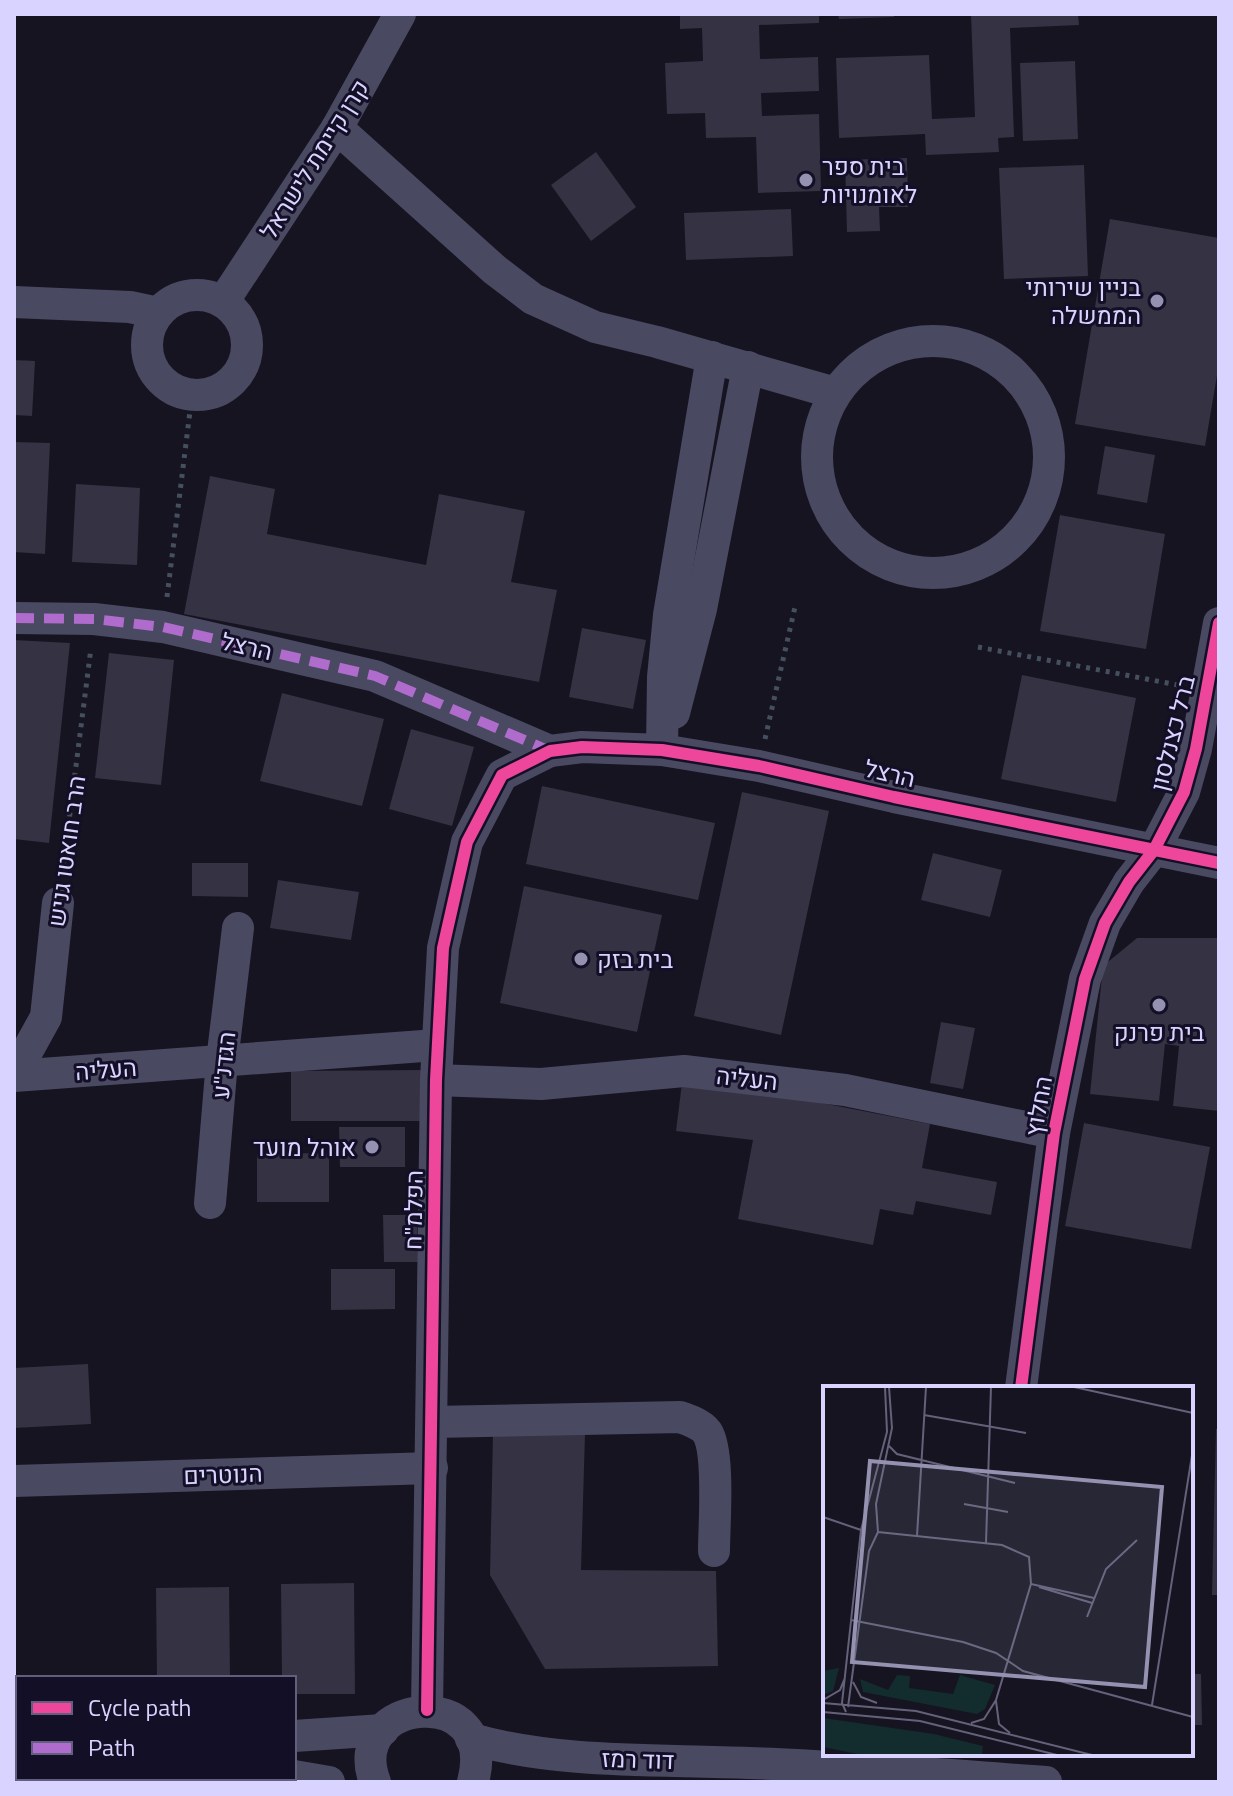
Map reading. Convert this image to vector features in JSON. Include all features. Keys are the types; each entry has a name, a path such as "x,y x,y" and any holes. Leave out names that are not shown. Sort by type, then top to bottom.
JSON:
{"street":[{"name":"קרן קיימת לישראל","path":"223,302 337,128 400,14"},
{"path":"337,128 495,270 533,299 595,327 835,393"},
{"path":"196,295 223,302 236,313 244,328 247,345 237,376 209,394 192,395 164,383 154,371 147,342 158,313 182,297 196,295"},
{"path":"14,302 130,307 158,313"},
{"path":"928,340 964,344 997,360 1024,385 1042,417 1049,454 1044,490 1028,524 1003,550 966,568 926,573 887,564 853,542 829,509 817,471 819,430 835,393 860,366 892,347 916,342 928,340"},
{"path":"662,750 663,677 669,615 712,357"},
{"path":"662,750 682,691 701,609 748,367"},
{"name":"הרצל","path":"14,618 94,619 163,627 375,676 550,751 582,747 662,750 759,766 894,797 1219,863"},
{"name":"ברל כצנלסון","path":"1154,850 1184,792 1219,623"},
{"name":"הפלמ\"ח","path":"427,1710 436,1080 443,948 467,842 502,775 550,751"},
{"name":"החלוץ","path":"1021,1386 1054,1133 1085,979 1105,923 1129,882 1154,850"},
{"name":"הרב חואטו גניש","path":"14,1075 46,1017 58,903"},
{"name":"הגדנ\"ע","path":"210,1203 222,1061 238,928"},
{"name":"העליה","path":"14,1075 437,1045"},
{"name":"העליה","path":"436,1080 541,1084 684,1071 845,1090 1054,1133"},
{"path":"433,1422 680,1417 692,1421 706,1430 714,1449 714,1551"},
{"name":"הנוטרים","path":"14,1481 432,1468"},
{"path":"375,1782 371,1761 374,1744 383,1730 403,1715 427,1710 453,1719 464,1728 476,1752 473,1782"},
{"path":"296,1736 383,1730"},
{"name":"דוד רמז","path":"471,1739 510,1750 551,1755 983,1771 1046,1782"},
{"path":"296,1776 329,1782"}],"path":[{"path":"163,627 192,395"},
{"path":"759,766 795,607"},
{"path":"978,647 1207,691"}],"building":[{"path":"680,14 819,14 819,23 759,25 760,59 818,57 819,91 761,93 762,116 819,114 821,191 758,193 756,137 706,138 705,113 667,114 665,63 703,61 702,28 680,29"},
{"path":"838,14 894,14 894,17 839,19"},
{"path":"971,14 1078,14 1079,25 1010,28 1014,137 998,138 999,152 926,155 925,134 839,138 836,58 929,55 932,119 975,117"},
{"path":"1075,61 1078,139 1023,141 1020,63"},
{"path":"596,152 636,207 591,241 551,185"},
{"path":"907,158 908,207 879,207 880,231 847,232 845,160"},
{"path":"1084,165 1088,276 1004,279 999,168"},
{"path":"791,209 793,256 686,260 684,213"},
{"name":"בניין שירותי הממשלה","path":"1110,219 1219,238 1219,364 1205,446 1075,424"},
{"path":"14,360 35,361 32,416 14,415"},
{"path":"14,442 50,443 45,554 14,552"},
{"path":"1105,446 1155,455 1147,503 1097,494"},
{"path":"210,476 275,489 267,534 426,565 439,494 525,511 511,582 557,590 539,682 184,614"},
{"path":"76,484 140,488 137,565 72,562"},
{"path":"1060,515 1165,534 1146,649 1040,631"},
{"path":"582,628 646,640 633,709 569,697"},
{"path":"14,640 70,643 49,843 14,839"},
{"path":"109,653 174,660 161,785 95,778"},
{"path":"1022,675 1136,698 1116,802 1001,779"},
{"path":"282,693 384,719 362,806 260,781"},
{"path":"411,729 474,747 452,826 389,809"},
{"path":"542,786 715,823 698,900 526,864"},
{"path":"742,792 829,811 781,1035 694,1016"},
{"path":"933,853 1002,870 990,917 921,900"},
{"path":"192,863 248,863 248,897 192,896"},
{"path":"278,880 359,892 351,940 270,928"},
{"name":"בית בזק","path":"524,886 662,915 637,1032 500,1003"},
{"name":"בית פרנק","path":"1137,938 1219,938 1219,1111 1173,1106 1179,1046 1165,1044 1159,1101 1090,1094 1103,966"},
{"path":"941,1022 975,1028 963,1089 930,1083"},
{"path":"422,1070 422,1121 291,1121 291,1071"},
{"path":"682,1083 770,1093 930,1124 922,1168 997,1182 991,1215 916,1201 913,1215 880,1209 873,1245 738,1219 753,1140 676,1131"},
{"path":"1084,1123 1210,1147 1191,1249 1065,1226"},
{"name":"אוהל מועד","path":"339,1127 405,1127 405,1167 340,1167"},
{"path":"329,1153 329,1202 257,1202 257,1154"},
{"path":"383,1215 417,1215 418,1262 384,1262"},
{"path":"331,1269 395,1269 395,1309 331,1310"},
{"path":"88,1364 91,1424 14,1428 14,1368"},
{"path":"1216,1429 1219,1429 1219,1595 1212,1595"},
{"path":"493,1433 585,1434 581,1570 716,1571 718,1666 545,1669 490,1575"},
{"path":"354,1583 355,1694 296,1694 296,1676 282,1676 281,1584"},
{"path":"229,1587 230,1676 157,1676 156,1588"},
{"path":"1193,1674 1201,1674 1202,1725 1193,1725"}],"marked path":[{"path":"14,618 94,619 163,627 375,676 550,751"}],"cycle path":[{"path":"1021,1386 1054,1133 1085,979 1105,923 1129,882 1154,850 1184,792 1196,749 1219,623"},
{"path":"427,1710 436,1080 443,948 467,842 502,775 550,751 582,747 662,750 759,766 894,797 1219,863"}],"place":[{"name":"בית ספר לאומנויות","path":"806,180"},
{"name":"בניין שירותי הממשלה","path":"1157,301"},
{"name":"בית בזק","path":"581,959"},
{"name":"בית פרנק","path":"1159,1005"},
{"name":"אוהל מועד","path":"372,1147"}]}
